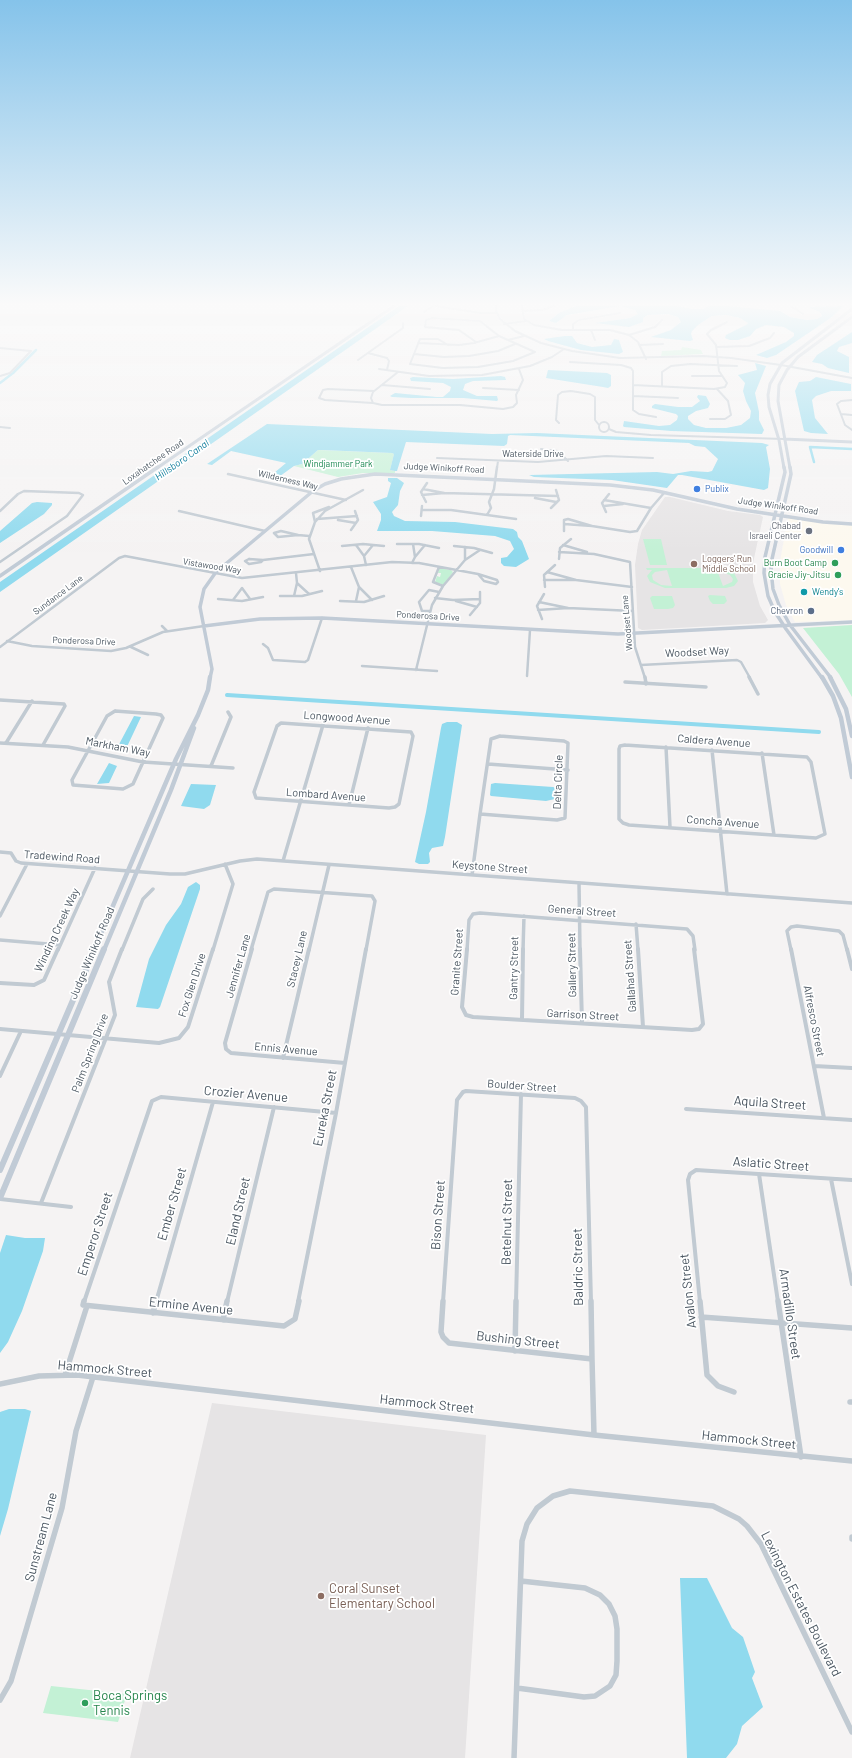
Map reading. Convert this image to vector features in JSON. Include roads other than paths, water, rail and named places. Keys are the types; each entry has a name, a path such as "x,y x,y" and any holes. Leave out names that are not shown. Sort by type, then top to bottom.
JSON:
{"street":[{"name":"Loxahatchee Road","path":"0,575 272,388"},
{"path":"373,403 371,398 374,391 378,388"},
{"path":"418,388 430,389"},
{"path":"484,388 519,390"},
{"path":"633,388 634,411 640,414 656,417"},
{"path":"700,388 718,389 728,401 731,415 725,419 710,419"},
{"path":"770,388 768,395 769,407 779,439 785,472 765,557 764,573 768,596 784,626 818,671 829,689 841,718 852,777"},
{"path":"779,388 778,396 784,439 791,472 772,559 771,570 776,597 790,625 825,669 836,687 846,709 852,736"},
{"path":"374,391 328,389 323,390 319,398 325,400 373,403 382,405 460,406 505,409 512,408 517,404 515,396 519,390"},
{"path":"562,389 565,391 588,394 595,397 595,422 599,424 599,429 602,431"},
{"path":"559,423 556,420 558,395 565,391"},
{"path":"633,396 678,398"},
{"path":"852,400 843,400 838,403 845,425 852,430"},
{"path":"841,414 852,415"},
{"path":"595,418 609,425 609,429 616,432"},
{"path":"599,424 603,423"},
{"path":"0,426 10,428"},
{"path":"602,431 608,431 609,429"},
{"path":"602,431 719,438 852,442"},
{"path":"541,449 558,451 568,461"},
{"name":"Waterside Drive","path":"437,458 538,462 568,461 615,456 653,458"},
{"path":"487,515 491,508 489,502 493,493 498,461"},
{"name":"Wilderness Way","path":"228,474 346,500"},
{"name":"Judge Winikoff Road","path":"0,1199 182,764 208,690 212,676 212,663 200,607 201,597 214,574 311,493 334,481 367,474 614,485 664,493 721,507 852,524"},
{"path":"426,502 421,492 427,483"},
{"path":"423,489 444,492 558,496"},
{"path":"320,571 309,536 315,522 325,511 363,490"},
{"path":"551,508 559,500 556,490"},
{"path":"0,511 21,492 38,491 80,493 83,495 67,516 0,562"},
{"path":"422,495 444,492"},
{"path":"564,524 634,532 638,530 664,493"},
{"path":"606,512 602,503 609,494"},
{"path":"528,496 556,502"},
{"path":"604,500 652,508"},
{"path":"604,506 625,504"},
{"path":"315,522 313,513 335,506"},
{"path":"421,516 422,508 516,519"},
{"path":"179,511 265,531"},
{"path":"351,530 358,520 355,511"},
{"path":"317,519 357,516"},
{"path":"332,519 356,523"},
{"path":"564,531 564,520 568,519 592,526"},
{"path":"298,535 278,537 274,533 281,531 309,536"},
{"path":"559,559 560,548 571,539"},
{"path":"398,544 425,545 439,548"},
{"path":"413,544 415,557"},
{"path":"356,545 364,556 366,565"},
{"path":"364,556 372,545"},
{"path":"412,563 425,545"},
{"path":"563,545 594,554"},
{"path":"342,546 384,546"},
{"path":"454,546 492,553"},
{"path":"465,547 465,560"},
{"path":"416,670 430,611 435,598 465,560 480,550"},
{"path":"124,551 124,556"},
{"path":"559,552 594,554"},
{"path":"263,560 253,564 245,563 245,561 249,559 263,560 314,554"},
{"name":"Woodset Lane","path":"594,554 629,561 631,564 636,652 646,684"},
{"name":"Vistawood Way","path":"124,556 242,578 320,571 392,562 412,563 458,570 478,574 497,580 498,582 496,584 484,581 478,574"},
{"name":"Sundance Lane","path":"0,647 119,558 124,556"},
{"path":"545,587 544,575 555,565"},
{"path":"351,567 359,587 372,600"},
{"path":"439,567 433,582 443,586"},
{"path":"547,572 576,580"},
{"path":"294,596 298,583 296,573"},
{"path":"242,578 242,588 250,599"},
{"path":"544,580 576,580 632,587"},
{"path":"298,583 309,594"},
{"path":"356,602 359,587"},
{"path":"233,600 242,588"},
{"path":"430,611 422,610 420,602 421,598 429,590 439,592"},
{"path":"280,596 294,596 322,591"},
{"path":"470,615 477,607 480,599 480,592"},
{"path":"542,619 537,606 544,594"},
{"path":"340,602 372,600 384,596"},
{"path":"218,599 233,600 264,598"},
{"path":"435,598 453,600 480,599"},
{"path":"453,600 477,607"},
{"path":"539,602 568,608"},
{"path":"538,610 568,608 633,611"},
{"path":"263,644 268,648 273,660 305,662 308,660 322,618"},
{"name":"Ponderosa Drive","path":"7,641 32,646 116,651 131,647 148,638 167,631 260,619 322,618 530,630 634,634 852,622"},
{"path":"162,626 167,631"},
{"path":"527,676 530,630"},
{"path":"131,647 148,655"},
{"name":"Woodset Way","path":"641,664 737,660 740,662 758,694"},
{"path":"362,666 437,671"},
{"path":"624,682 706,687"},
{"path":"0,700 60,703 65,706 43,745"},
{"path":"6,743 32,701"},
{"path":"115,711 159,714 162,718 133,784 126,788 76,786 72,783 72,780 88,750 110,713 115,711"},
{"path":"211,766 231,717 228,712"},
{"name":"Judge Winikoff Road","path":"0,1170 174,764 198,715"},
{"name":"Longwood Avenue","path":"254,796 254,792 277,726 281,723 368,728 411,732 413,736 399,804 397,806"},
{"path":"283,861 323,725"},
{"path":"349,805 368,728"},
{"name":"Delta Circle","path":"472,875 480,814 491,740 497,736 567,742 568,770 566,816 563,819 480,814"},
{"name":"Markham Way","path":"0,743 72,747 120,759 233,768"},
{"path":"845,745 852,745"},
{"name":"Caldera Avenue","path":"623,823 619,819 619,749 621,746 666,747 762,753 807,757 811,762 825,834 821,837"},
{"path":"666,747 670,827"},
{"path":"712,750 727,894"},
{"path":"762,753 774,835"},
{"path":"488,764 568,770"},
{"name":"Lombard Avenue","path":"254,796 258,799 300,802 389,808 397,806"},
{"name":"Concha Avenue","path":"623,823 774,835 821,837"},
{"name":"Tradewind Road","path":"0,852 11,853 18,862 27,864 128,871"},
{"name":"Keystone Street","path":"128,871 181,874 250,859 852,903"},
{"path":"0,916 27,864"},
{"name":"Fox Glen Drive","path":"0,1029 163,1043 179,1038 187,1030 232,889 232,884 225,864"},
{"name":"Stacey Lane","path":"283,1058 329,864"},
{"name":"Winding Creek Way","path":"0,983 30,985 41,982 60,945 95,868"},
{"name":"Gallery Street","path":"579,883 582,1023"},
{"name":"Jennifer Lane","path":"226,1049 225,1043 268,892 272,889 280,888 322,891"},
{"name":"Palm Spring Drive","path":"41,1204 116,1009 108,988 109,982 143,899 153,889"},
{"name":"Eureka Street","path":"292,1322 297,1314 375,901 373,898 366,895 322,891"},
{"name":"General Street","path":"473,914 480,913 684,928 693,936 703,1024 701,1027"},
{"name":"Granite Street","path":"465,1013 462,1007 469,920 473,914"},
{"name":"Gantry Street","path":"522,1020 524,916"},
{"name":"Gallahad Street","path":"636,924 643,1027"},
{"name":"Alfresco Street","path":"824,1118 787,933 789,928 797,926 832,928 839,931 843,935 852,969"},
{"path":"0,940 60,945"},
{"name":"Garrison Street","path":"465,1013 473,1017 522,1020 692,1030 701,1027"},
{"path":"0,1076 21,1031"},
{"name":"Ennis Avenue","path":"226,1049 231,1053 345,1063"},
{"path":"814,1066 852,1068"},
{"name":"Boulder Street","path":"462,1093 466,1091 521,1094 575,1098 581,1101"},
{"name":"Bison Street","path":"444,1338 441,1332 457,1100 462,1093"},
{"name":"Betelnut Street","path":"515,1351 521,1094"},
{"name":"Crozier Avenue","path":"155,1100 161,1097 336,1113"},
{"name":"Emperor Street","path":"65,1375 88,1306 83,1305 150,1104 155,1100"},
{"name":"Baldric Street","path":"581,1101 586,1107 594,1434"},
{"name":"Ember Street","path":"153,1313 213,1102"},
{"name":"Eland Street","path":"223,1320 274,1107"},
{"name":"Aquila Street","path":"686,1109 852,1120"},
{"name":"Aslatic Street","path":"690,1174 696,1170 852,1180"},
{"name":"Avalon Street","path":"690,1174 688,1180 707,1375 718,1386 734,1392"},
{"name":"Armadillo Street","path":"759,1174 801,1457"},
{"path":"831,1179 852,1284"},
{"path":"0,1199 71,1207"},
{"name":"Ermine Avenue","path":"88,1306 284,1326 292,1322"},
{"path":"701,1317 852,1328"},
{"name":"Bushing Street","path":"444,1338 454,1344 592,1359"},
{"name":"Hammock Street","path":"0,1384 40,1376 65,1375 93,1377 213,1392 801,1457 852,1461"},
{"name":"Sunstream Lane","path":"0,1700 11,1681 62,1508 76,1431 93,1377"},
{"name":"Lexington Estates Boulevard","path":"514,1758 522,1541 531,1516 540,1505 560,1493 579,1491 713,1506 727,1512 748,1526 762,1544 852,1732"},
{"path":"517,1688 584,1697 595,1696 610,1686 616,1675 618,1661 615,1616 609,1604 600,1595 585,1588 521,1581"}],"water":[{"name":"Hillsboro Canal","path":"280,388 291,388 0,592 0,582"},
{"path":"451,388 464,388 463,390 477,396 497,396 498,400 411,398 390,396 395,393 443,397 450,391"},
{"path":"744,388 757,388 755,393 759,420 764,430 762,434 671,431 623,426 624,421 659,426 670,425 677,420 678,416 676,414 652,408 652,406 655,404 692,407 700,401 697,397 698,395 706,396 710,404 708,408 696,411 688,416 688,419 694,425 706,428 726,428 741,425 750,418 751,411 743,391"},
{"path":"796,388 851,388 851,391 831,391 816,396 812,400 815,418 828,434 804,431 795,391"},
{"path":"267,424 492,434 537,433 762,443 769,445 766,447 770,469 768,488 764,490 682,475 678,475 667,488 612,480 534,477 529,475 657,472 673,474 691,471 708,472 712,471 718,459 705,447 695,446 689,443 510,435 508,436 507,444 504,446 406,442 397,471 390,470 394,454 392,453 322,450 318,450 302,464 294,466 276,479 272,480 268,478 286,463 231,451 212,465 207,464"},
{"path":"388,478 397,478 404,483 400,491 398,505 392,512 394,516 405,521 455,522 513,529 517,532 518,537 522,541 529,559 516,567 504,566 501,563 501,558 507,557 514,549 510,541 495,536 432,531 377,531 381,520 381,514 373,502 387,497 391,483 388,481"},
{"path":"32,503 52,503 52,505 44,514 0,543 0,531"},
{"path":"134,716 141,717 125,751 116,750"},
{"path":"447,722 457,722 462,725 445,837 443,846 432,848 429,853 430,862 428,864 419,864 415,862 426,812 441,728 442,724"},
{"path":"109,763 117,766 109,783 97,784"},
{"path":"191,784 216,785 210,805 204,809 181,806"},
{"path":"491,784 553,787 556,788 555,799 546,801 491,796"},
{"path":"196,882 200,885 200,889 160,1007 158,1009 136,1007 149,959 166,925 181,904 188,887"},
{"path":"6,1235 25,1238 45,1238 43,1251 22,1311 8,1342 0,1353 0,1253"},
{"path":"9,1409 25,1409 31,1411 8,1509 0,1536 0,1412"},
{"path":"680,1578 707,1578 732,1628 743,1637 755,1672 752,1678 763,1707 742,1726 737,1744 726,1758 687,1758"}],"waterway":[{"path":"814,462 810,447 852,449"},
{"path":"227,695 819,732"}],"place":[{"name":"Publix","path":"697,489"},
{"name":"Chabad Israeli Center","path":"809,531"},
{"name":"Goodwill","path":"841,550"},
{"name":"Burn Boot Camp","path":"835,563"},
{"name":"Loggers' Run Middle School","path":"694,564"},
{"name":"Gracie Jiy-Jitsu","path":"838,575"},
{"name":"Wendy's","path":"804,592"},
{"name":"Chevron","path":"811,611"},
{"name":"Coral Sunset Elementary School","path":"321,1596"},
{"name":"Boca Springs Tennis","path":"85,1703"}],"park label":[{"name":"Windjammer Park","path":"338,464"}]}
